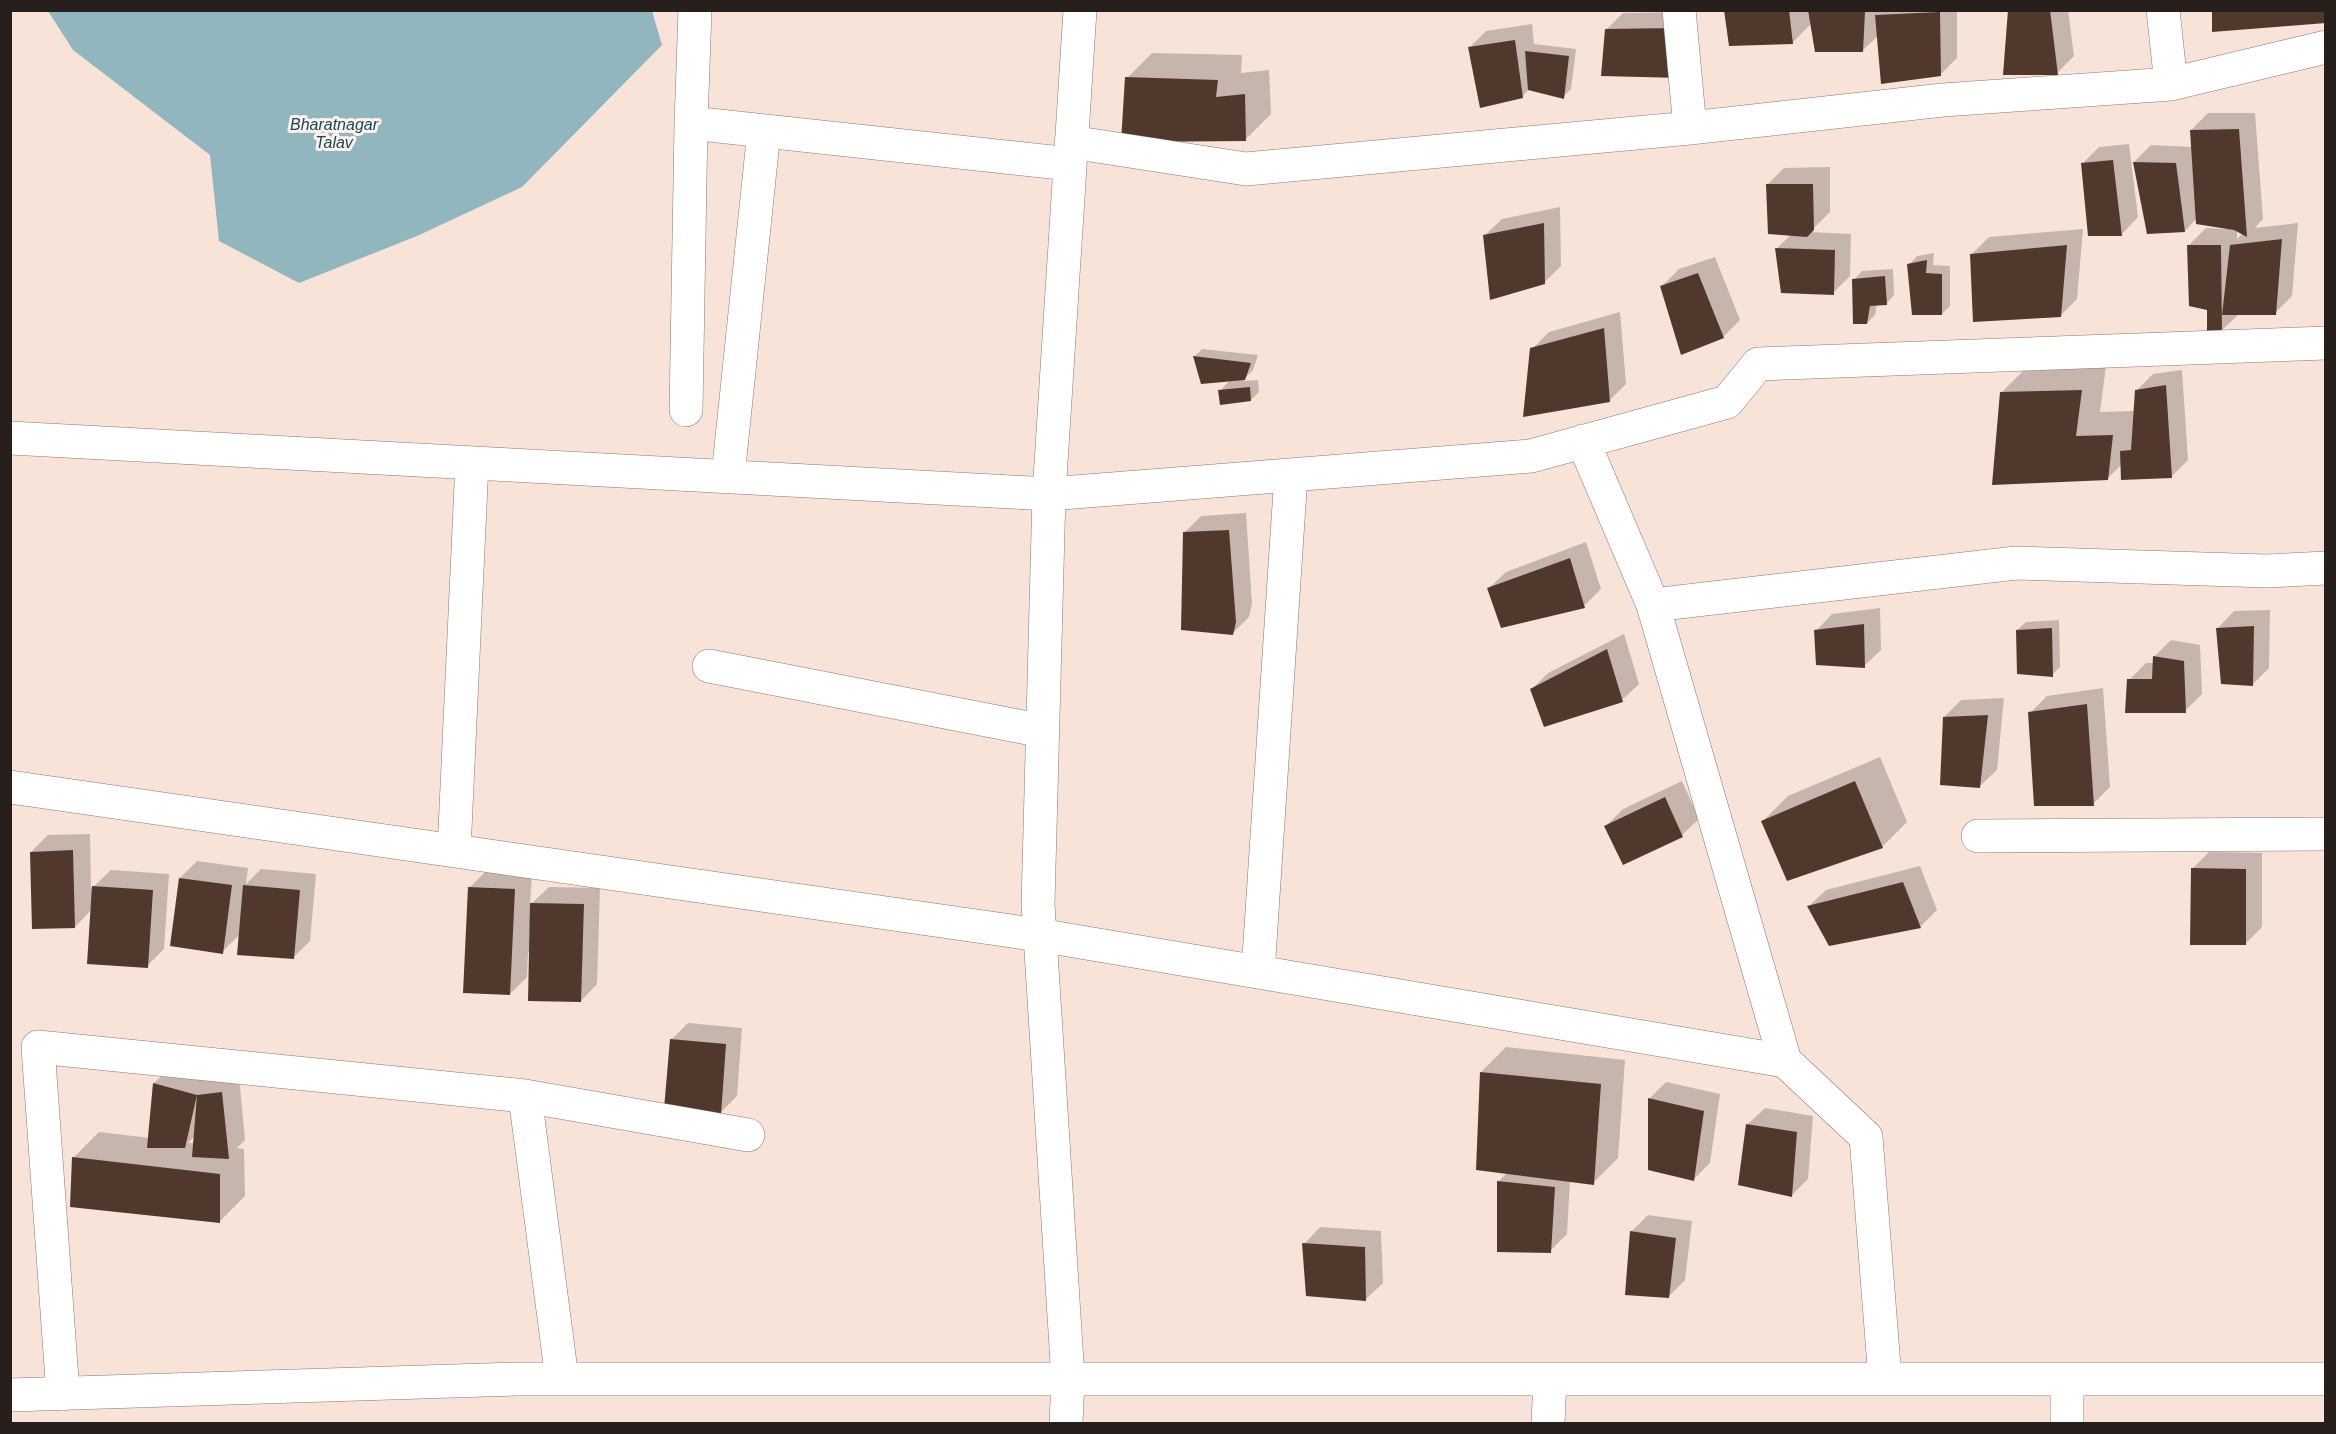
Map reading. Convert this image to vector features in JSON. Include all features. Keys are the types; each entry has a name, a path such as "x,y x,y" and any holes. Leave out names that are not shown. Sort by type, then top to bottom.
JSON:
{"street":[{"path":"686,410 695,10"},
{"path":"1066,1424 1068,1379 1038,904 1049,494 1080,10"},
{"path":"1679,10 1690,128"},
{"path":"2163,10 2171,84"},
{"path":"691,123 764,131 1071,153 1246,169 1690,128 1943,100 2171,84 2325,47"},
{"path":"728,476 764,131"},
{"path":"10,438 1049,494 1531,456 1727,402 1758,364 2325,343"},
{"path":"1583,441 1653,605 1785,1061 1866,1137 1885,1379"},
{"path":"454,851 472,463"},
{"path":"1258,972 1291,475"},
{"path":"1653,605 2016,563 2267,570 2325,568"},
{"path":"709,666 1042,731"},
{"path":"10,787 1039,935 1785,1061"},
{"path":"1978,836 2325,834"},
{"path":"63,1394 38,1047 525,1096 748,1135"},
{"path":"525,1096 562,1379"},
{"path":"10,1395 562,1379 2325,1379"},
{"path":"1548,1424 1550,1379"},
{"path":"2067,1379 2067,1424"}],"water":[{"name":"Bharatnagar Talav","path":"48,11 652,11 662,45 522,187 417,236 299,283 219,241 210,155 73,50"}],"building":[{"path":"1724,10 1789,10 1793,44 1729,46"},
{"path":"1808,10 1865,12 1863,52 1815,52"},
{"path":"2008,10 2050,10 2058,75 2003,75"},
{"path":"2212,10 2326,10 2326,23 2212,32"},
{"path":"1940,12 1941,76 1881,84 1875,15"},
{"path":"1676,28 1681,78 1601,76 1605,29"},
{"path":"1515,40 1523,98 1480,108 1468,47"},
{"path":"1525,51 1569,56 1564,99 1528,90"},
{"path":"1125,77 1218,80 1216,97 1245,94 1246,141 1121,142"},
{"path":"2239,129 2247,237 2234,230 2196,224 2190,130"},
{"path":"2113,160 2122,236 2088,236 2081,163"},
{"path":"2133,162 2176,163 2185,232 2147,234"},
{"path":"1766,184 1813,184 1814,230 1807,237 1768,234"},
{"path":"1544,223 1545,284 1490,300 1483,235"},
{"path":"2282,239 2276,315 2222,315 2230,245"},
{"path":"2067,245 2061,317 1973,322 1970,254"},
{"path":"2187,245 2221,245 2222,333 2207,334 2207,310 2189,306"},
{"path":"1775,248 1835,250 1834,295 1781,293"},
{"path":"1927,260 1926,273 1942,274 1942,315 1912,315 1907,264"},
{"path":"1698,273 1724,338 1681,355 1660,286"},
{"path":"1885,276 1887,305 1870,306 1867,324 1853,324 1852,279"},
{"path":"1604,328 1610,402 1523,417 1530,348"},
{"path":"1193,356 1251,363 1245,380 1201,384"},
{"path":"2166,385 2172,478 2121,480 2120,451 2131,450 2135,390"},
{"path":"1250,387 1251,401 1220,405 1218,390"},
{"path":"2082,390 2076,436 2113,435 2108,480 1992,485 2000,392"},
{"path":"1229,530 1236,622 1233,635 1181,630 1183,532"},
{"path":"1570,558 1585,608 1501,628 1487,588"},
{"path":"1864,624 1865,668 1816,665 1814,630"},
{"path":"2254,626 2253,686 2221,684 2216,628"},
{"path":"2052,628 2053,677 2017,674 2016,630"},
{"path":"1607,649 1623,702 1544,727 1530,689"},
{"path":"2153,656 2184,661 2186,713 2125,713 2127,679 2152,679"},
{"path":"2087,704 2094,806 2034,806 2028,712"},
{"path":"1988,715 1980,788 1940,785 1943,717"},
{"path":"1855,781 1883,848 1787,881 1761,821"},
{"path":"1665,797 1683,837 1623,865 1604,826"},
{"path":"73,850 75,928 32,929 30,852"},
{"path":"2191,868 2246,869 2246,945 2190,945"},
{"path":"179,878 232,885 223,954 170,946"},
{"path":"1903,882 1921,928 1829,946 1807,906"},
{"path":"243,885 300,890 294,959 237,955"},
{"path":"92,886 153,890 148,968 87,964"},
{"path":"468,887 515,889 510,995 463,993"},
{"path":"530,903 584,904 581,1002 528,1001"},
{"path":"670,1039 726,1044 721,1115 664,1109"},
{"path":"1480,1072 1601,1084 1594,1185 1476,1170"},
{"path":"153,1083 197,1095 185,1148 147,1148"},
{"path":"222,1092 229,1159 192,1157 197,1095"},
{"path":"1648,1098 1704,1111 1694,1181 1648,1170"},
{"path":"1746,1124 1797,1132 1792,1197 1738,1185"},
{"path":"72,1157 220,1174 220,1223 70,1207"},
{"path":"1497,1181 1555,1187 1551,1253 1497,1252"},
{"path":"1630,1231 1676,1238 1669,1298 1625,1295"},
{"path":"1302,1243 1365,1247 1366,1301 1306,1296"}]}
